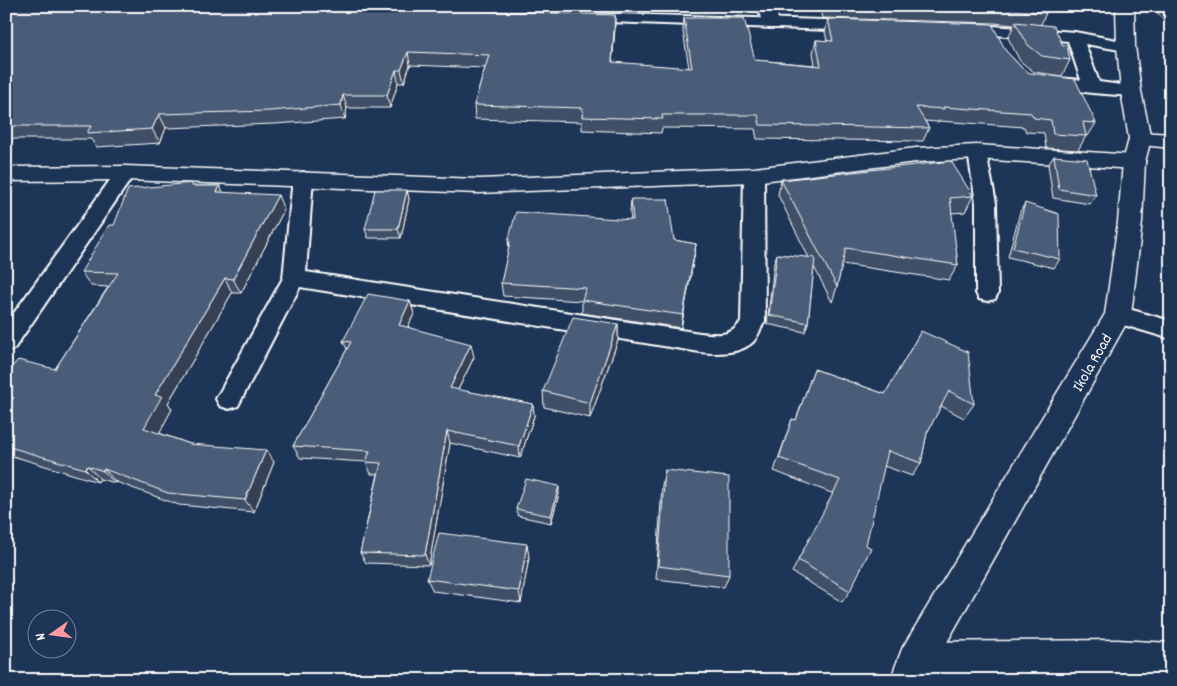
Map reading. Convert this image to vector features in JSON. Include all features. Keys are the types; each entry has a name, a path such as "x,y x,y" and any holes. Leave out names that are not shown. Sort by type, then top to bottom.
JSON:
{"street":[{"name":"Ikola Road","path":"913,670 1118,315 1137,150 1126,46 1125,6"},
{"path":"6,174 125,172 479,186 754,175 916,155 977,152 1137,150 1171,141"},
{"path":"913,670 1118,658 1171,661"}],"lane":[{"path":"716,6 719,22"},
{"path":"572,18 719,22 768,15 869,26"},
{"path":"949,28 1075,37 1126,46"},
{"path":"994,30 1001,46"},
{"path":"1075,37 1092,88"},
{"path":"1030,80 1131,92"},
{"path":"977,152 986,203 987,293"},
{"path":"6,342 125,172"},
{"path":"294,278 706,344 728,342 745,335 753,322 754,175"},
{"path":"229,399 294,278 303,178"},
{"path":"1118,315 1171,330"}],"building":[{"path":"6,6 464,6 468,10 615,15 612,62 692,68 684,18 744,18 755,60 821,66 816,40 833,41 828,19 992,24 1006,51 1022,68 1030,73 1075,79 1096,123 1083,122 1086,136 1053,134 1051,120 1034,118 1031,113 943,107 944,109 916,107 929,128 760,125 758,115 662,115 663,119 582,117 583,108 474,105 489,55 408,52 401,70 396,70 387,95 343,95 341,105 270,111 159,114 152,129 87,133 91,126 6,126 11,117 6,116"},
{"path":"902,6 1043,6 1046,13 1000,9"},
{"path":"1015,22 1054,26 1063,46 1067,45 1070,60 1042,56 1028,45"},
{"path":"1054,156 1087,159 1096,195 1059,189"},
{"path":"951,161 973,196 950,198 958,265 846,248 837,287 781,180"},
{"path":"192,183 192,186 220,186 217,192 278,195 233,279 225,278 155,395 162,396 144,428 190,444 266,450 245,500 168,493 104,469 103,471 88,466 85,469 6,446 6,406 14,398 6,396 6,373 18,360 55,369 118,273 81,272 109,225 114,225 128,189"},
{"path":"375,190 407,190 398,229 365,229"},
{"path":"631,199 668,199 674,240 696,244 683,315 582,300 586,288 501,283 510,242 508,242 516,212 633,220"},
{"path":"1025,203 1059,214 1060,259 1013,248"},
{"path":"777,254 815,258 808,323 769,315"},
{"path":"368,294 410,301 399,325 471,344 450,388 533,404 519,446 447,431 425,555 360,553 381,463 366,462 370,451 293,446 351,342 343,341"},
{"path":"573,317 618,324 590,403 543,391"},
{"path":"921,331 968,352 974,404 949,391 927,433 921,463 888,451 866,545 871,548 850,591 798,560 840,480 779,458 792,419 796,420 814,369 885,394"},
{"path":"665,470 729,477 729,575 658,566"},
{"path":"526,479 559,486 551,516 516,509"},
{"path":"439,533 527,544 519,591 427,579"}]}
